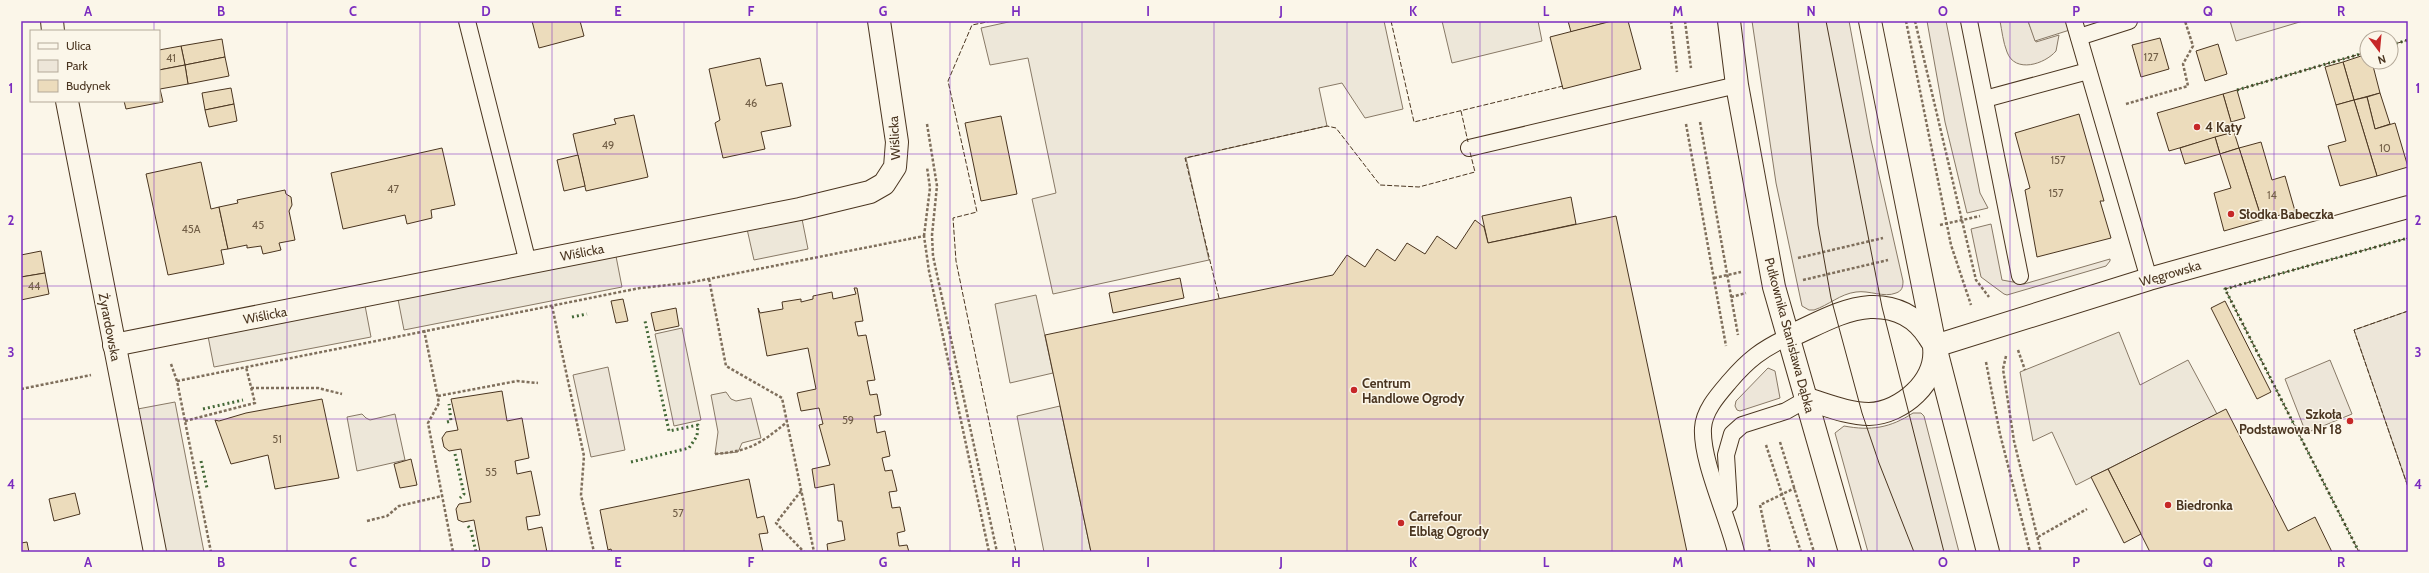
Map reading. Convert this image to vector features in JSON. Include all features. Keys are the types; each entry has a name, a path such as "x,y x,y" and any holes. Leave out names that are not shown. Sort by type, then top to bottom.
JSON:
{"street":[{"name":"Wiślicka","path":"114,345 846,199 877,189 891,176 897,156 891,92 879,21"},
{"name":"Pułkownika Stanisława Dąbka","path":"1729,21 1737,85 1774,287 1850,552"},
{"path":"1870,21 1934,346 1988,552"},
{"name":"Żyrardowska","path":"67,102 154,552"},
{"name":"Węgrowska","path":"1934,346 2002,323 2149,278 2408,207"},
{"path":"1788,337 1845,312 1882,307 1901,312 1912,318 1923,327 1934,346 1934,364 1924,384 1908,399 1890,409 1870,414 1848,411 1807,399"}],"lane":[{"path":"467,21 528,263"},
{"path":"1969,21 2020,276"},
{"path":"2074,21 2149,278"},
{"path":"2079,37 2129,21"},
{"path":"1985,99 2088,71"},
{"path":"1469,148 1737,85"},
{"path":"1736,552 1704,446 1703,427 1708,411 1718,395 1749,360 1769,346 1788,337"},
{"path":"1730,528 1726,455 1732,434 1742,426 1786,411 1807,399"}],"path":[{"path":"1671,21 1727,275 1739,340 1749,360"},
{"path":"1684,21 1687,97 1717,301"},
{"path":"1906,21 1951,245 1980,330 2000,434 2030,552"},
{"path":"1915,21 1960,220 1976,280 1989,297 2002,323 2008,348 2003,369 2014,441 2042,552"},
{"path":"2123,105 2188,86 2183,64 2193,46 2186,21"},
{"path":"925,116 937,186 932,235 933,256 997,552"},
{"path":"1714,278 1960,220"},
{"path":"177,381 424,330 640,288 709,279 924,236 929,270 989,552"},
{"path":"1731,297 1951,245"},
{"path":"709,279 726,366 782,398 814,552"},
{"path":"552,306 584,456 581,495 594,552"},
{"path":"424,330 439,403 428,423 453,552"},
{"path":"159,336 177,381 186,420 211,552"},
{"path":"2016,346 2025,370"},
{"path":"186,420 255,403 246,367"},
{"path":"21,389 64,380"},
{"path":"438,396 517,380 538,383"},
{"path":"251,388 318,388 342,394"},
{"path":"1771,415 1814,552"},
{"path":"715,454 738,452 761,443 787,422"},
{"path":"1770,552 1760,505 1794,488"},
{"path":"801,491 776,523 804,552"},
{"path":"367,520 387,516 399,506 442,496"},
{"path":"2038,537 2087,509"}],"green space":[{"path":"1752,21 1849,21 1871,140 1903,281 1900,291 1887,295 1866,292 1850,293 1814,310 1809,310 1802,306 1776,183"},
{"path":"1927,21 1946,21 1980,193 1988,208 1967,213 1945,122"},
{"path":"2000,21 2028,21 2036,42 2059,35 2056,51 2045,60 2038,63 2023,65 2016,63 2011,59 2007,52"},
{"path":"1991,224 2002,280 2024,284 2110,259 2110,261 2106,266 2007,295 1981,277 1971,229"},
{"path":"2408,311 2408,487 2354,330"},
{"path":"2330,360 2352,414 2306,433 2285,379"},
{"path":"608,367 625,450 591,457 573,375"},
{"path":"1768,368 1775,371 1780,398 1740,411 1737,410 1735,406 1736,401"},
{"path":"1913,413 1921,413 1924,416 1959,552 1868,552 1835,433 1844,426 1872,428 1888,425"}],"shaded area":[{"path":"1013,21 1384,21 1403,109 1365,118 1342,83 1319,88 1327,126 1186,158 1209,260 1053,294 1032,199 1056,193 1028,58 990,65 981,28"},
{"path":"1442,21 1538,21 1542,41 1452,63"},
{"path":"2028,21 2074,21 2076,28 2035,41"},
{"path":"2230,21 2303,21 2236,41"},
{"path":"800,209 808,249 754,260 745,220"},
{"path":"614,246 622,287 404,330 396,289"},
{"path":"363,295 371,337 214,367 206,326"},
{"path":"1036,295 1053,373 1010,383 995,304"},
{"path":"682,328 701,420 674,426 655,334"},
{"path":"2119,332 2140,385 2188,360 2217,414 2076,485 2052,432 2033,441 2020,372"},
{"path":"726,392 731,399 736,401 751,398 761,438 742,443 738,452 715,454 718,432 711,395"},
{"path":"175,402 204,552 155,552 127,411"},
{"path":"1060,406 1091,552 1044,552 1017,416"},
{"path":"362,414 370,420 395,414 405,460 357,471 347,417"}],"building":[{"path":"532,21 580,21 584,36 539,48"},
{"path":"1568,21 1612,21 1571,32"},
{"path":"1612,21 1628,21 1641,69 1563,89 1550,37"},
{"path":"2160,38 2169,69 2141,77 2132,45"},
{"path":"222,39 225,57 185,65 181,46"},
{"path":"2218,44 2227,74 2205,81 2196,51"},
{"path":"181,46 185,65 160,70 160,50"},
{"path":"225,57 229,76 188,84 185,65"},
{"path":"2359,57 2359,70 2374,70 2380,93 2354,100 2343,62"},
{"path":"760,58 766,86 782,83 791,126 761,132 765,149 723,158 715,123 720,120 709,69"},
{"path":"2343,62 2354,100 2336,105 2325,67"},
{"path":"185,65 188,84 160,89 160,70"},
{"path":"231,88 234,104 205,110 202,93"},
{"path":"160,89 163,102 126,109 124,102 160,102"},
{"path":"2237,90 2245,118 2231,122 2223,94"},
{"path":"2380,93 2390,124 2375,129 2367,97"},
{"name":"4 Kąty","path":"2223,94 2234,132 2169,151 2157,113"},
{"path":"2367,97 2375,129 2395,123 2408,167 2377,176 2354,100"},
{"path":"2354,100 2377,176 2340,186 2328,146 2346,141 2336,105"},
{"path":"234,104 237,121 209,127 205,110"},
{"path":"2079,114 2104,201 2100,201 2111,238 2037,257 2025,190 2030,188 2015,133"},
{"path":"634,115 648,177 586,191 573,134 616,124 614,119"},
{"path":"1001,116 1017,194 981,201 965,123"},
{"path":"2234,132 2239,148 2220,154 2215,137"},
{"path":"2215,137 2220,154 2185,164 2180,148"},
{"path":"2261,142 2272,180 2285,176 2295,211 2262,220 2239,148"},
{"path":"442,148 455,205 431,210 432,218 407,224 405,215 343,229 331,173"},
{"path":"2239,148 2262,220 2224,231 2214,193 2231,188 2220,154"},
{"path":"578,155 585,186 564,191 557,160"},
{"path":"201,162 211,209 219,207 228,249 221,250 224,264 168,275 146,174"},
{"path":"285,190 286,194 291,197 292,205 289,211 295,240 279,243 281,250 263,254 261,246 247,248 247,245 228,249 219,207 238,203 237,200"},
{"path":"1571,197 1576,224 1488,243 1482,216"},
{"name":"Centrum Handlowe Ogrody","path":"1616,216 1687,552 1091,552 1045,335 1333,275 1347,255 1365,267 1377,249 1395,261 1407,243 1425,254 1437,236 1456,249 1475,220 1484,227 1488,243"},
{"path":"41,251 45,273 21,277 21,255"},
{"path":"45,273 49,294 21,300 21,277"},
{"path":"1180,278 1184,298 1113,313 1109,293"},
{"path":"854,288 857,288 863,321 855,322 858,336 866,335 875,380 867,381 870,395 877,394 881,415 874,416 877,433 885,431 890,456 882,458 885,471 892,470 897,491 889,492 892,508 900,507 905,531 897,533 899,546 907,545 909,552 828,552 827,544 845,540 842,521 838,521 834,484 815,488 812,469 830,465 819,425 823,424 819,408 801,411 797,393 816,389 808,348 767,356 758,308 760,313 783,309 782,302 801,299 801,302 813,299 813,296 832,292 833,299 856,294"},
{"path":"623,299 628,321 616,323 611,301"},
{"path":"2225,301 2271,392 2257,399 2211,308"},
{"path":"676,308 679,326 655,331 651,313"},
{"path":"502,391 507,421 522,418 529,458 515,461 517,474 531,471 540,515 526,517 528,530 542,527 547,552 480,552 474,520 463,522 458,520 456,509 459,504 471,502 461,449 449,451 444,447 442,438 446,432 458,430 451,399"},
{"path":"322,399 339,478 275,489 268,455 231,464 215,420 219,421 246,413"},
{"path":"2226,409 2288,531 2315,517 2332,552 2150,552 2108,469"},
{"path":"411,459 417,485 400,488 394,464"},
{"path":"2108,469 2141,534 2124,543 2091,477"},
{"path":"749,479 757,518 764,516 768,533 759,534 763,552 612,552 611,549 608,550 600,510"},
{"path":"75,493 80,514 54,521 49,499"},
{"path":"27,542 29,552 21,552 21,543"}],"tram line":[{"path":"1798,21 1818,225 1831,298 1862,413 1879,463 1914,552"},
{"path":"1826,21 1882,307 1944,552"}],"hedge":[{"path":"2399,43 2408,40"},
{"path":"2237,90 2359,54"},
{"path":"2359,552 2225,289 2408,238"},
{"path":"572,317 587,314"},
{"path":"631,462 689,448 697,436 698,425 669,431 645,321"},
{"path":"203,409 243,400"},
{"path":"447,422 451,421 449,404"},
{"path":"455,454 464,494 460,498"},
{"path":"201,461 207,488"},
{"path":"468,526 471,530 476,552"}],"fence":[{"path":"992,21 972,25 948,81 977,212 953,218 956,261 1016,552"},
{"path":"1391,21 1414,122 1563,86"},
{"path":"2399,43 2408,40"},
{"path":"2237,90 2359,54"},
{"path":"1461,111 1468,142"},
{"path":"1219,298 1185,158 1327,126 1336,128 1380,185 1419,187 1475,172 1470,152"},
{"path":"2359,552 2225,289 2408,238"},
{"path":"2408,311 2354,330 2408,487"}],"place":[{"name":"4 Kąty","path":"2197,127"},
{"name":"Słodka Babeczka","path":"2231,214"},
{"name":"Centrum Handlowe Ogrody","path":"1354,390"},
{"name":"Szkoła Podstawowa Nr 18","path":"2350,421"},
{"name":"Biedronka","path":"2168,505"},
{"name":"Carrefour Elbląg Ogrody","path":"1401,523"}]}
